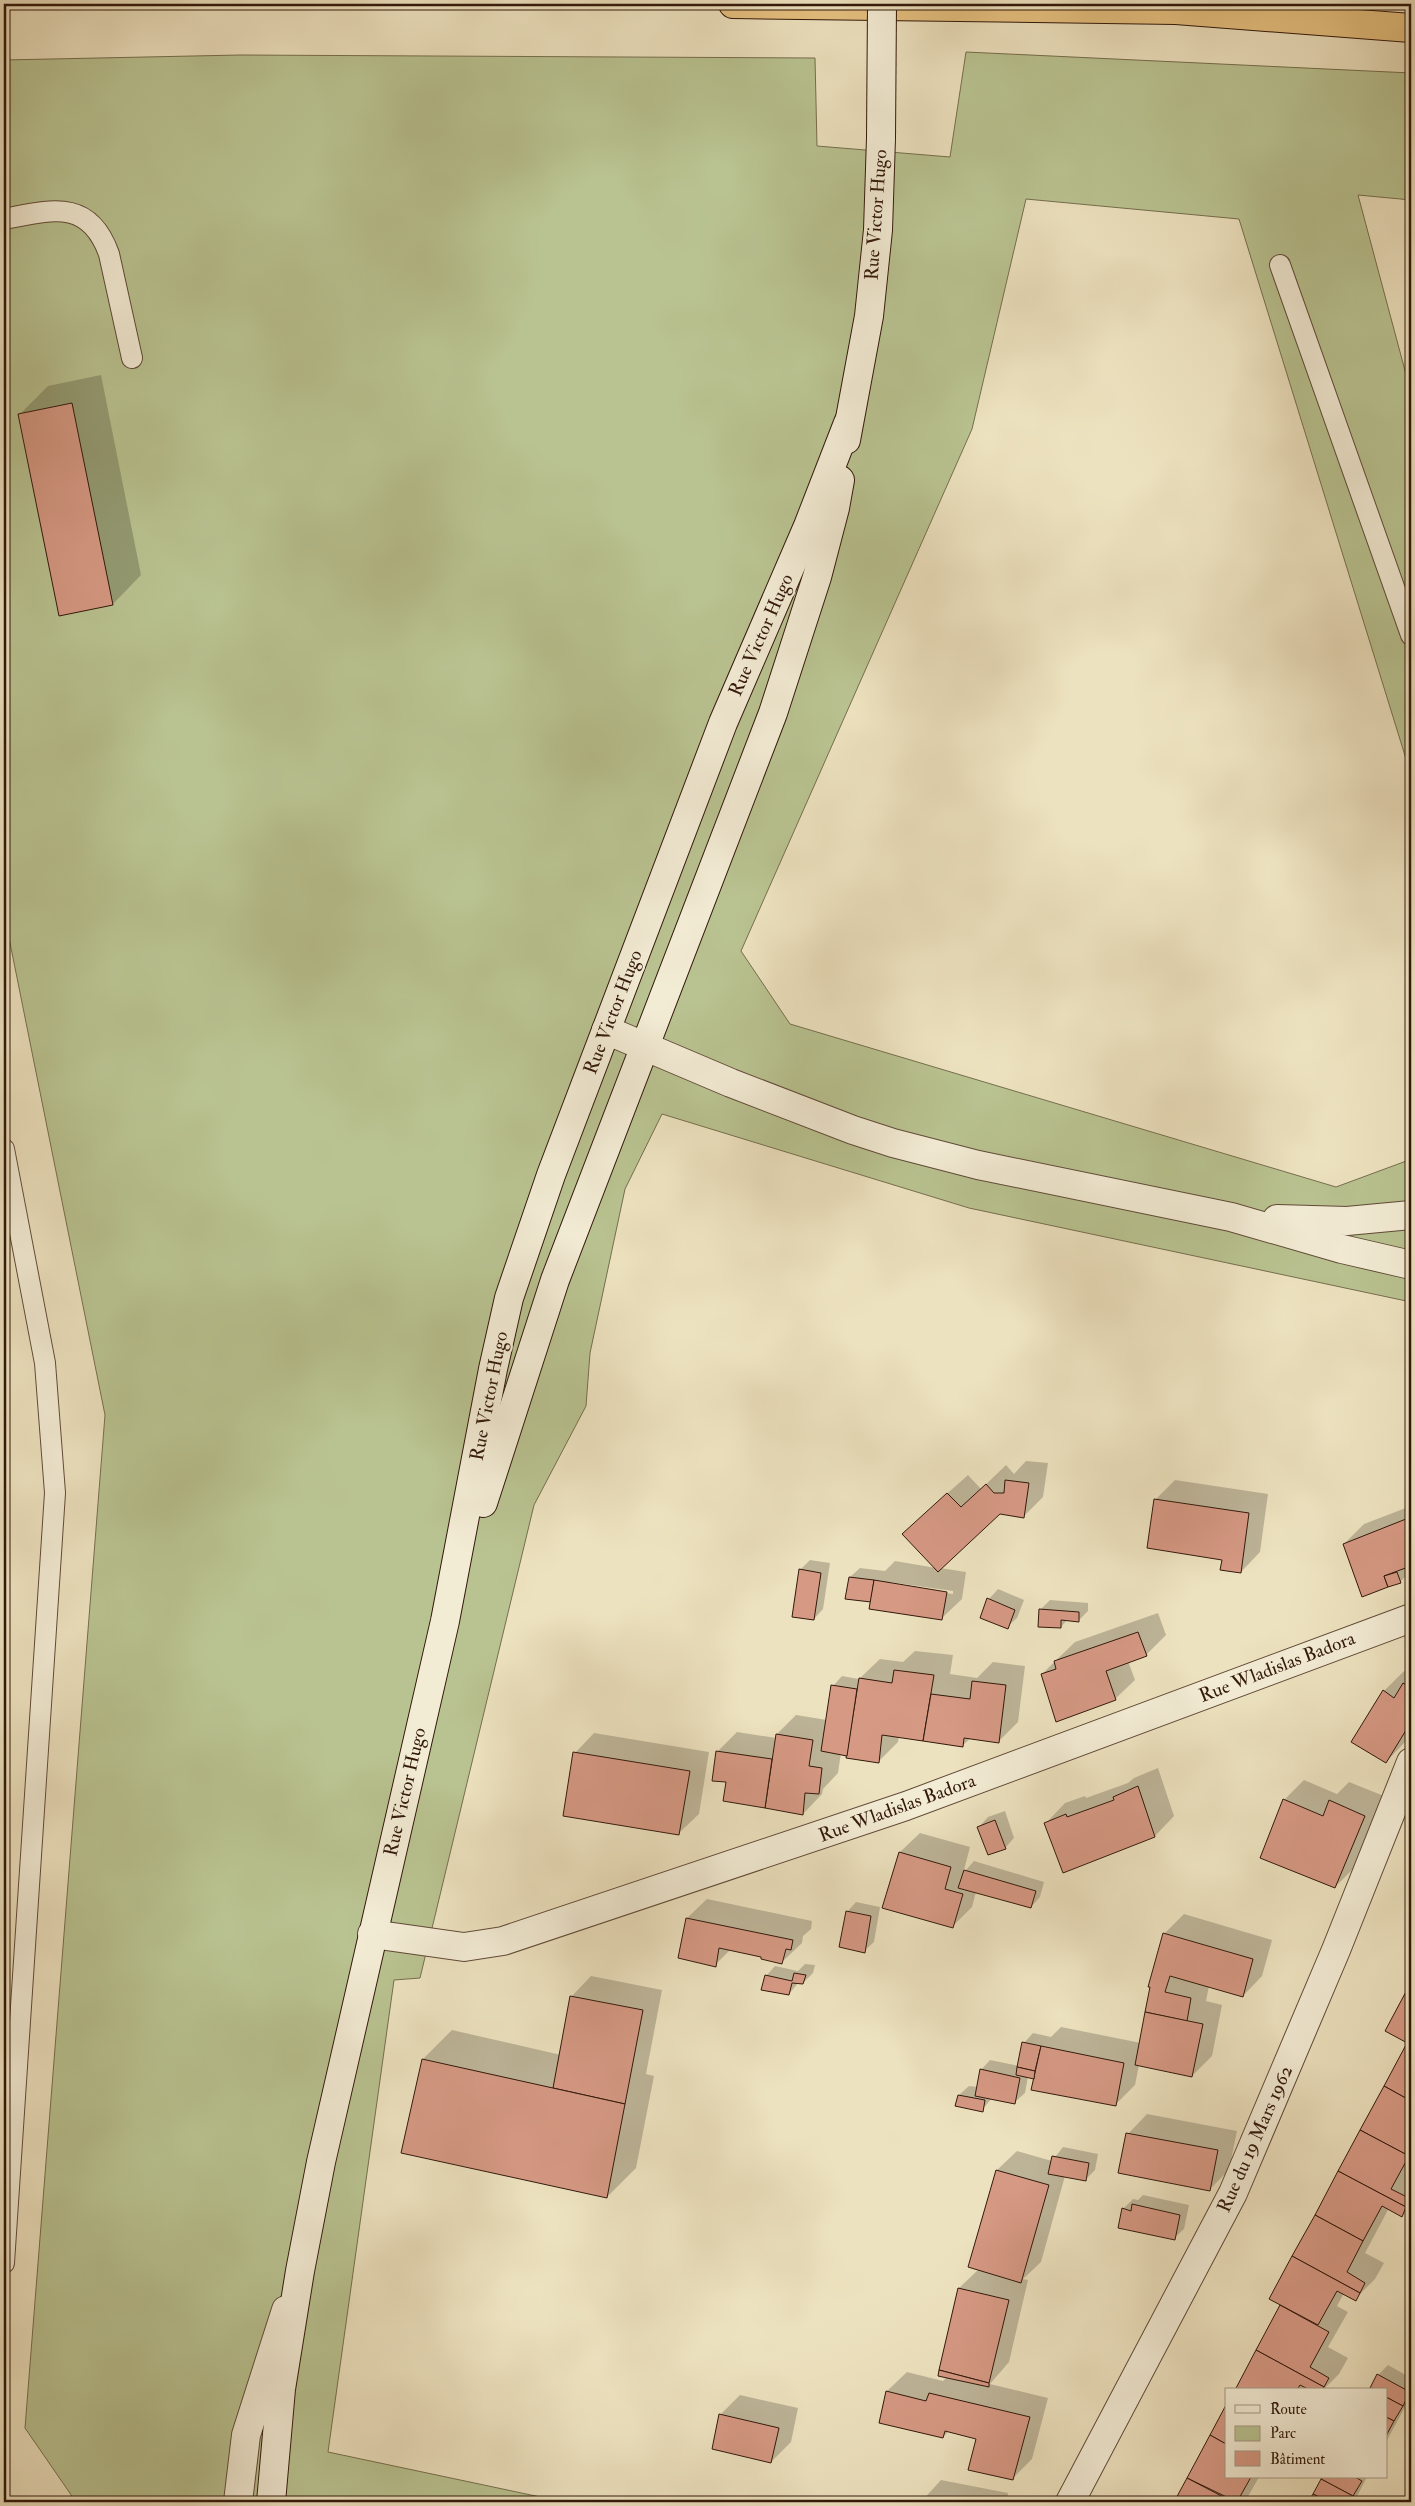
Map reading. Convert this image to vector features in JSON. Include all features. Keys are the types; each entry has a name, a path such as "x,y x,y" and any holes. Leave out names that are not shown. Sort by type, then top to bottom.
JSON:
{"highway":[{"path":"733,4 1176,10 1411,28"}],"main road":[{"name":"Rue Victor Hugo","path":"445,1621 538,1329 643,1046 756,758 802,628 836,508 848,424 869,316 878,230 882,4"},
{"name":"Rue Victor Hugo","path":"300,2271 321,2162 445,1621 509,1298 533,1226 723,723 808,526 848,424"},
{"path":"606,1030 853,1130 893,1143 978,1165 1231,1217 1342,1249 1411,1265"},
{"path":"1231,1217 1347,1221 1411,1215"},
{"name":"Rue Wladislas Badora","path":"372,1934 464,1947 503,1941 906,1806 1411,1618"},
{"name":"Rue du 19 Mars 1962","path":"1070,2502 1234,2193 1332,1959 1411,1762"},
{"path":"238,2502 241,2464 251,2416 300,2271"},
{"path":"271,2502 281,2389 300,2271"}],"lane":[{"path":"4,219 60,210 82,216 95,226 103,237 109,254 132,358"},
{"path":"1280,265 1411,635"},
{"path":"4,1149 45,1363 55,1493 4,2263"}],"green space":[{"path":"966,52 1411,73 1411,200 1358,195 1411,393 1411,775 1239,219 1026,199 972,429 741,951 790,1024 1336,1187 1409,1160 1411,1156 1411,1302 969,1208 662,1114 625,1189 590,1353 586,1406 534,1505 420,1978 394,1980 328,2452 564,2502 76,2502 25,2428 105,1415 4,913 4,60 240,55 815,58 817,146 950,157"}],"building":[{"path":"72,403 113,605 59,616 18,414"},
{"path":"1005,1480 1029,1483 1024,1518 1000,1514 938,1572 902,1534 947,1493 961,1507 986,1484 994,1493 1004,1493"},
{"path":"1154,1499 1249,1513 1241,1573 1220,1570 1222,1560 1147,1548"},
{"path":"1411,1517 1411,1566 1384,1576 1388,1587 1362,1597 1343,1544"},
{"path":"799,1569 821,1573 814,1620 792,1617"},
{"path":"1397,1572 1401,1583 1388,1587 1384,1576"},
{"path":"849,1577 874,1580 871,1602 845,1599"},
{"path":"874,1580 947,1592 942,1620 869,1609"},
{"path":"987,1598 1015,1610 1008,1629 980,1618"},
{"path":"1039,1609 1079,1612 1079,1622 1061,1620 1061,1628 1038,1627"},
{"path":"1138,1632 1147,1656 1106,1671 1116,1700 1056,1722 1041,1674 1056,1669 1054,1661"},
{"path":"894,1670 934,1675 923,1741 882,1735 879,1763 846,1758 859,1678 892,1683"},
{"path":"972,1681 1006,1685 999,1743 964,1738 963,1747 923,1741 931,1694 970,1699"},
{"path":"1403,1683 1411,1688 1411,1722 1386,1763 1351,1742 1383,1690 1394,1698"},
{"path":"831,1685 857,1689 847,1756 821,1751"},
{"path":"776,1734 813,1740 809,1766 822,1768 819,1794 805,1793 803,1815 765,1808"},
{"path":"716,1751 772,1759 765,1808 723,1801 726,1782 712,1781"},
{"path":"573,1752 690,1771 679,1835 563,1816"},
{"path":"1138,1786 1155,1837 1063,1873 1044,1823 1066,1814 1067,1817 1114,1800 1113,1797"},
{"path":"1283,1799 1323,1816 1329,1800 1365,1816 1335,1888 1260,1858"},
{"path":"995,1820 1006,1849 988,1855 977,1827"},
{"path":"899,1852 951,1867 945,1889 963,1894 953,1928 882,1908"},
{"path":"964,1870 1036,1891 1031,1908 958,1888"},
{"path":"846,1911 871,1916 865,1953 839,1947"},
{"path":"686,1918 793,1940 791,1950 786,1949 782,1964 761,1959 761,1957 719,1948 716,1967 678,1958"},
{"path":"1163,1933 1253,1959 1243,1997 1170,1976 1165,1992 1191,1998 1187,2021 1145,2012 1150,1987 1148,1987"},
{"path":"794,1973 806,1975 803,1984 792,1983 789,1995 761,1990 765,1975 792,1981"},
{"path":"1409,1986 1411,1987 1411,2045 1385,2031"},
{"path":"570,1996 643,2010 625,2104 553,2088"},
{"path":"1145,2012 1203,2024 1192,2077 1135,2065"},
{"path":"1022,2042 1041,2046 1035,2071 1017,2067"},
{"path":"1407,2043 1411,2045 1411,2101 1384,2086"},
{"path":"1041,2046 1124,2063 1116,2106 1031,2090"},
{"path":"422,2059 625,2104 607,2198 401,2153"},
{"path":"1017,2067 1035,2071 1034,2079 1016,2075"},
{"path":"980,2069 1020,2078 1015,2104 975,2096"},
{"path":"1384,2086 1411,2101 1411,2151 1409,2156 1360,2130"},
{"path":"958,2095 985,2100 983,2112 955,2106"},
{"path":"1360,2130 1409,2156 1391,2189 1411,2199 1406,2207 1338,2171"},
{"path":"1126,2133 1218,2150 1210,2191 1118,2173"},
{"path":"1052,2156 1089,2163 1086,2181 1048,2174"},
{"path":"996,2170 1049,2185 1021,2283 968,2267"},
{"path":"1338,2171 1406,2207 1402,2217 1382,2206 1363,2241 1315,2215"},
{"path":"1132,2204 1180,2215 1175,2240 1118,2228 1122,2208 1131,2211"},
{"path":"1315,2215 1363,2241 1347,2272 1365,2283 1360,2293 1292,2256"},
{"path":"1292,2256 1360,2293 1356,2301 1337,2291 1318,2325 1269,2299"},
{"path":"958,2288 1009,2300 989,2383 939,2370"},
{"path":"1280,2305 1329,2332 1310,2367 1329,2378 1324,2387 1256,2350"},
{"path":"1256,2350 1324,2387 1306,2388 1300,2385 1298,2388 1236,2388"},
{"path":"939,2370 989,2383 989,2387 938,2376"},
{"path":"1377,2374 1410,2392 1403,2406 1388,2398 1388,2388 1370,2388"},
{"path":"886,2391 926,2401 929,2393 1030,2417 1013,2480 968,2470 976,2439 945,2431 943,2438 879,2423"},
{"path":"1388,2398 1403,2406 1394,2421 1388,2418"},
{"path":"1225,2407 1225,2443 1210,2435"},
{"path":"719,2414 779,2428 771,2463 712,2449"},
{"path":"1388,2418 1394,2421 1388,2432"},
{"path":"1210,2435 1225,2443 1225,2478 1250,2478 1237,2502 1187,2478"},
{"path":"1187,2478 1233,2502 1174,2502"},
{"path":"1357,2478 1362,2481 1353,2496 1321,2479"},
{"path":"1321,2479 1353,2496 1350,2502 1329,2502 1313,2494"},
{"path":"1313,2494 1329,2502 1308,2502"}]}
